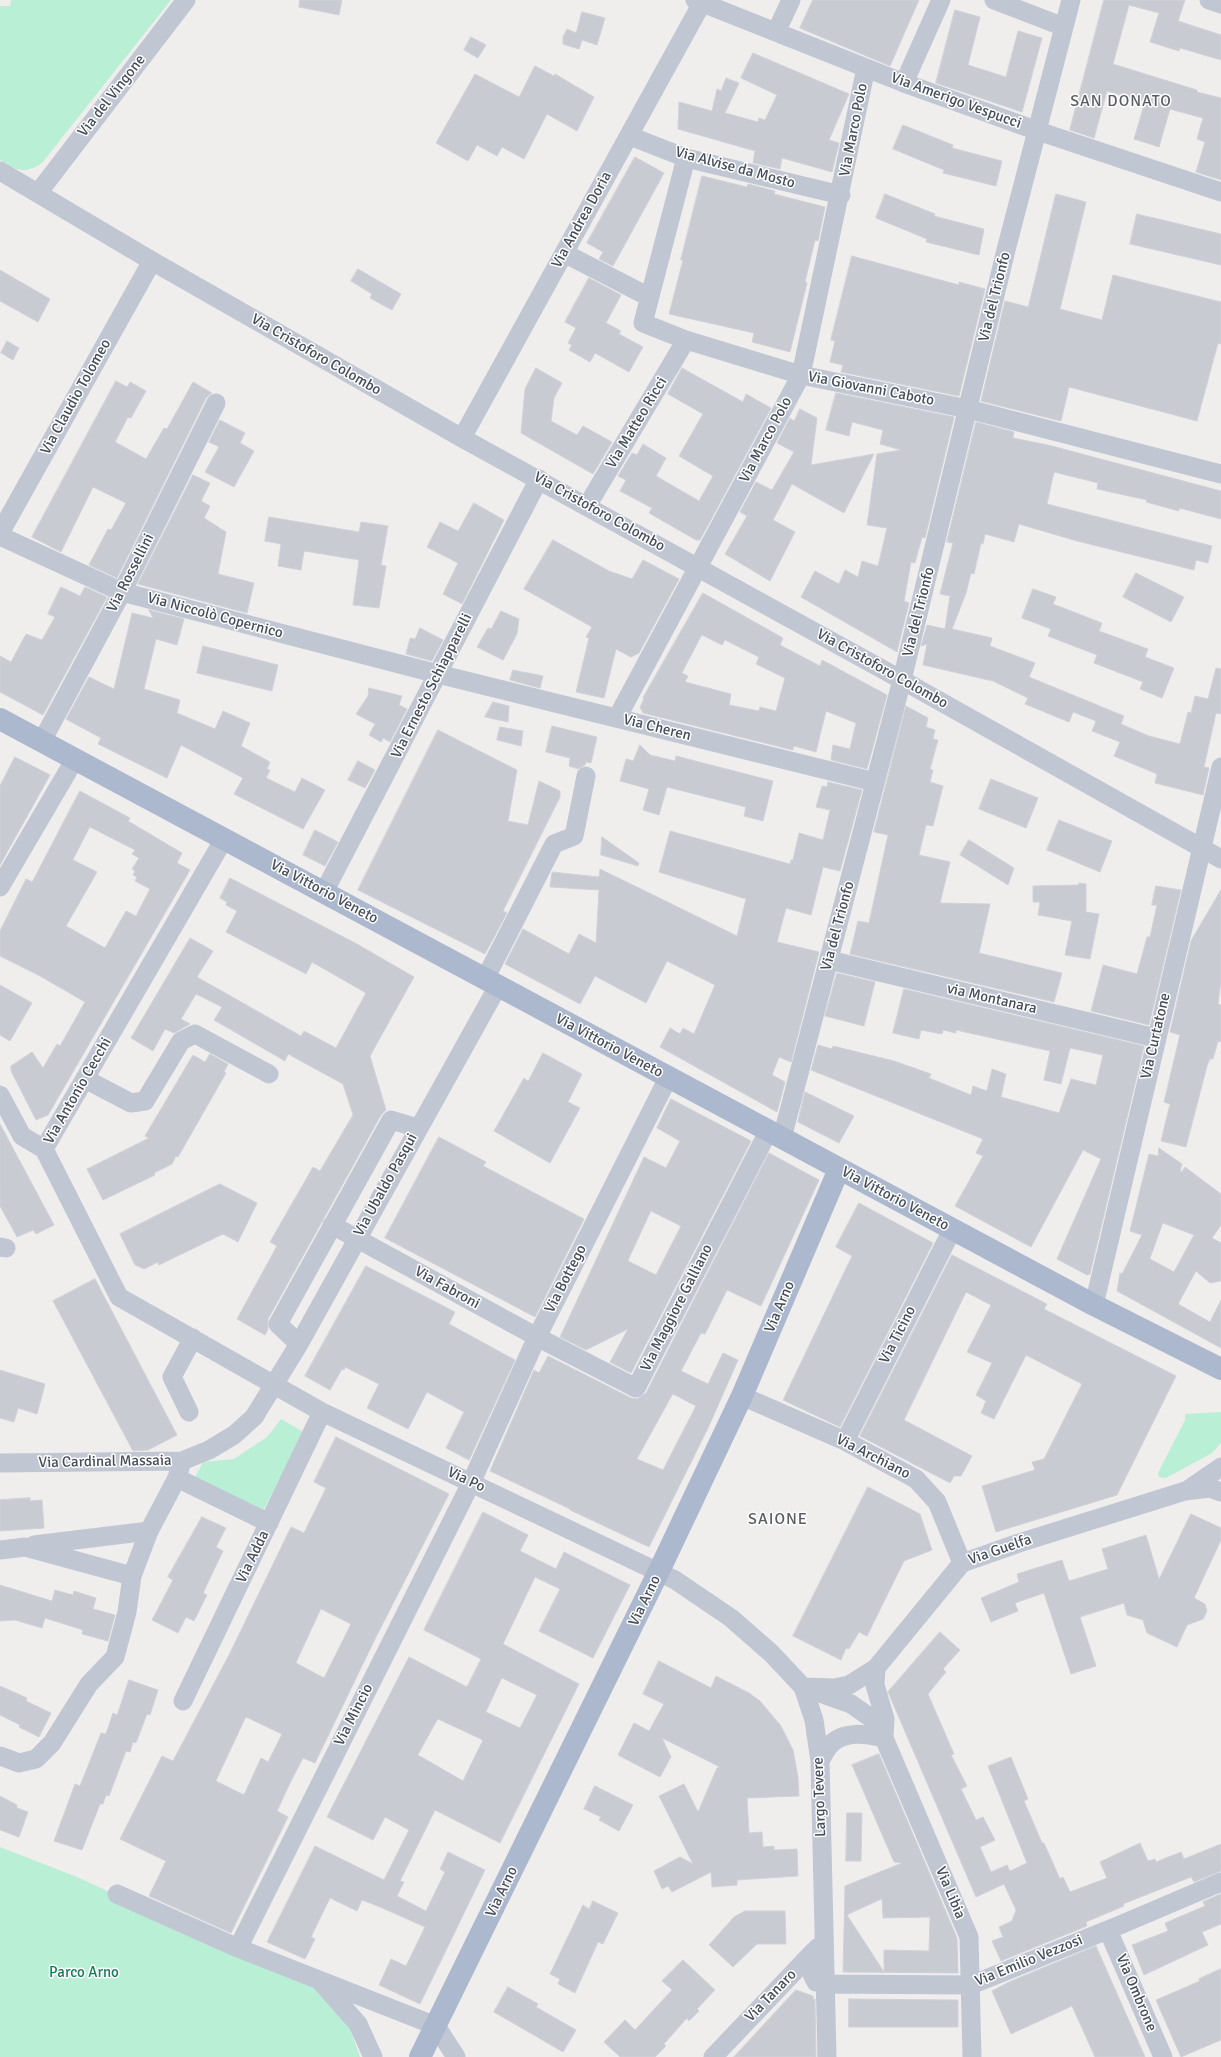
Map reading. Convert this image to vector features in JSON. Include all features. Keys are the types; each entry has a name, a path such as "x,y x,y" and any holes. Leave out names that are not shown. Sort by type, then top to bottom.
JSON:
{"main road":[{"name":"Via Vittorio Veneto","path":"0,718 952,1230 1094,1305 1219,1364"},
{"name":"Via Arno","path":"420,2057 659,1571 742,1396 839,1169"}],"street":[{"name":"Via del Vingone","path":"38,193 186,0"},
{"path":"776,32 791,0"},
{"path":"904,83 941,0"},
{"path":"994,0 1064,26"},
{"name":"Via del Trionfo","path":"776,1134 829,960 902,680 1006,250 1071,0"},
{"path":"1209,0 1221,4"},
{"name":"Via Amerigo Vespucci","path":"699,2 904,83 1221,192"},
{"name":"Via Andrea Doria","path":"462,438 630,136 699,2"},
{"name":"Via Marco Polo","path":"617,718 801,375 841,195 866,68"},
{"name":"Via Alvise da Mosto","path":"630,136 686,158 841,195"},
{"path":"564,253 649,297 686,158"},
{"name":"Via Cristoforo Colombo","path":"0,171 152,261 462,438 902,680 1221,860"},
{"name":"Via Claudio Tolomeo","path":"0,533 152,261"},
{"name":"Via Giovanni Caboto","path":"649,297 643,322 686,340 801,375 968,409 1221,474"},
{"name":"Via Matteo Ricci","path":"587,506 686,340"},
{"name":"Via Rossellini","path":"42,741 122,592 216,403"},
{"name":"Via Ernesto Schiapparelli","path":"324,892 538,479"},
{"name":"Via Niccolò Copernico","path":"0,536 122,592 438,674"},
{"name":"Via Cheren","path":"438,674 875,782"},
{"path":"0,887 75,758"},
{"name":"Via Curtatone","path":"1094,1305 1221,768"},
{"name":"Via Ubaldo Pasqui","path":"275,1384 299,1344 418,1128 491,982 554,844 574,836 586,776"},
{"name":"Via Antonio Cecchi","path":"224,839 44,1149 119,1297 275,1384"},
{"name":"via Montanara","path":"829,960 1156,1038"},
{"path":"86,1079 132,1103 145,1101 181,1041 195,1034 269,1074"},
{"name":"Via Bottego","path":"471,1483 537,1337 668,1078"},
{"path":"0,1095 22,1136 44,1149"},
{"path":"299,1344 278,1324 332,1225 391,1120 418,1128"},
{"name":"Via Maggiore Galliano","path":"537,1337 636,1388 776,1134"},
{"name":"Via Fabroni","path":"332,1225 537,1337"},
{"name":"Via Ticino","path":"845,1441 952,1230"},
{"path":"189,1412 172,1377 193,1338"},
{"name":"Via Po","path":"275,1384 322,1412 659,1571 731,1618 788,1670"},
{"name":"Via Cardinal Massaia","path":"0,1463 179,1470 234,1435 254,1417 275,1384"},
{"name":"Via Archiano","path":"742,1396 845,1441 916,1479 937,1502 962,1563"},
{"name":"Via Adda","path":"183,1701 322,1412"},
{"path":"1185,1491 1221,1467"},
{"path":"0,1756 19,1763 36,1760 52,1743 89,1684 115,1657 127,1612 132,1576 149,1531 179,1470 269,1523"},
{"name":"Via Mincio","path":"238,1948 471,1483"},
{"name":"Via Guelfa","path":"803,1687 834,1688 849,1684 876,1668 962,1563 1019,1543 1185,1491 1210,1488 1221,1492"},
{"path":"0,1550 149,1531"},
{"path":"25,1546 132,1576"},
{"name":"Via Libia","path":"876,1668 875,1685 885,1719 884,1738"},
{"name":"Largo Tevere","path":"788,1670 803,1687 814,1720 820,1761 821,1940 827,1989 827,2057"},
{"name":"Via Libia","path":"803,1687 851,1704 871,1718 884,1738 969,1937 972,2057"},
{"path":"820,1761 830,1744 841,1738 860,1732 884,1738"},
{"name":"Via Emilio Vezzosi","path":"827,1989 971,1985 1108,1930 1221,1882"},
{"path":"117,1894 238,1948 436,2026 456,2057"},
{"name":"Via Ombrone","path":"1108,1930 1163,2057"},
{"name":"Via Tanaro","path":"713,2057 784,1982 821,1940"},
{"path":"320,1980 358,2024 373,2057"},
{"path":"784,1982 800,1982 827,1989"}],"green space":[{"path":"11,0 171,0 42,163 36,167 25,170 16,169 0,160 0,6 10,6"},
{"path":"1221,1412 1221,1443 1212,1453 1166,1478 1159,1477 1158,1473 1185,1420 1185,1414"},
{"path":"281,1419 305,1433 262,1512 191,1485 203,1462 234,1459 267,1437"},
{"name":"Parco Arno","path":"0,1847 77,1877 314,1986 348,2023 360,2057 0,2057"}],"building":[{"path":"300,0 342,0 339,15 299,7"},
{"path":"813,0 919,0 890,66 800,28"},
{"path":"1104,0 1185,0 1178,21 1221,35 1221,60 1180,48 1179,51 1150,42 1159,13 1129,5 1113,64 1197,90 1197,92 1221,98 1221,180 1196,172 1205,142 1197,139 1203,118 1170,109 1159,147 1134,139 1145,102 1107,91 1094,138 1070,130"},
{"path":"955,10 980,17 968,65 1006,77 1018,31 1042,38 1022,112 936,83"},
{"path":"582,12 605,18 597,45 582,40 579,49 563,44 563,37 567,29 576,33"},
{"path":"471,37 486,45 478,58 464,50"},
{"path":"753,53 849,94 829,140 839,143 832,172 782,158 780,169 753,163 755,151 678,129 679,102 712,111 717,89 721,91 726,78 739,83 725,113 758,122 759,118 765,120 777,95 741,78"},
{"path":"535,66 554,76 555,74 594,97 577,131 547,114 524,159 502,147 497,156 477,145 468,161 436,143 475,74 519,97"},
{"path":"903,125 953,145 952,148 1002,161 996,186 943,173 944,170 893,149"},
{"path":"635,157 664,173 613,266 599,259 603,252 587,243"},
{"path":"702,176 747,187 748,184 775,191 774,194 825,207 818,241 815,240 805,282 807,283 790,352 752,342 754,333 669,314"},
{"path":"885,194 935,214 934,216 984,229 979,255 926,242 927,239 876,218"},
{"path":"1056,194 1086,202 1060,309 1102,320 1113,275 1221,302 1221,344 1218,343 1197,421 1069,387 1061,421 981,401 1005,301 1028,307"},
{"path":"1137,214 1221,234 1221,265 1130,244"},
{"path":"852,256 959,285 959,282 985,289 959,396 841,372 843,365 830,362 835,341 831,340"},
{"path":"358,269 401,294 392,310 370,298 372,294 351,281"},
{"path":"0,270 50,299 38,322 0,301"},
{"path":"589,278 621,295 606,323 621,331 619,334 643,347 629,372 595,353 590,362 569,350 572,345 568,343 576,328 565,322"},
{"path":"7,341 19,348 13,360 1,353"},
{"path":"536,368 562,383 554,398 551,421 577,435 583,426 612,442 593,474 521,433 525,389"},
{"path":"682,368 743,402 746,394 771,408 700,540 696,540 649,513 652,508 620,491 626,480 618,476 632,453 637,455 643,444 666,458 656,476 699,501 713,476 679,456 703,414 668,394"},
{"path":"116,381 127,387 130,382 146,391 131,418 128,417 115,442 146,459 164,428 167,429 193,382 212,393 206,398 117,578 89,565 108,529 111,530 126,503 93,487 61,552 32,537"},
{"path":"836,393 954,417 925,538 922,537 915,563 911,562 904,601 909,603 897,652 801,597 815,571 839,584 845,570 858,577 862,561 878,566 887,528 867,525 877,454 901,450 880,444 883,430 852,422 849,436 826,430"},
{"path":"800,409 817,418 811,465 874,454 844,513 792,484 773,520 795,532 770,581 725,554 747,516 740,512 756,482 772,490 794,452 777,443 790,418 794,421"},
{"path":"220,420 245,433 240,443 254,451 234,487 205,472 219,447 209,442"},
{"path":"976,422 1014,432 1013,438 1048,445 1221,491 1221,519 1179,508 1179,511 1146,502 1147,500 1097,489 1098,483 1054,472 1047,504 1212,546 1208,563 1196,560 1194,570 1077,541 1019,524 1014,542 985,534 983,544 981,543 974,574 971,573 966,593 952,629 992,638 990,646 1035,663 1029,677 1124,716 1121,724 1149,736 1180,744 1188,712 1191,713 1195,696 1208,699 1216,668 1221,669 1221,714 1216,713 1204,767 1209,768 1203,795 1155,783 1157,774 1114,756 1120,742 1092,731 1096,721 1073,712 1069,722 1025,704 1028,698 993,681 923,665 927,644 921,646 927,625 945,629 950,596 940,594 953,543 947,542"},
{"path":"193,475 210,483 201,501 210,506 204,518 226,532 218,574 254,583 247,613 138,584"},
{"path":"474,503 504,520 462,604 443,594 458,563 427,547 440,522 458,531"},
{"path":"269,517 359,532 361,522 388,526 381,565 386,566 379,608 353,605 359,560 304,551 301,570 278,566 281,544 265,541"},
{"path":"553,540 609,571 632,579 643,560 679,579 639,653 631,657 616,649 604,698 576,692 589,638 586,637 592,627 524,589"},
{"path":"1136,573 1184,597 1171,622 1123,597"},
{"path":"61,587 80,596 85,587 107,597 43,715 0,692 0,656 11,662 26,634 42,640 55,617 48,614"},
{"path":"1033,589 1056,597 1053,604 1102,623 1099,631 1148,649 1145,657 1174,668 1162,698 1140,689 1143,682 1094,663 1097,655 1048,636 1051,629 1022,618"},
{"path":"703,593 783,638 780,645 820,666 822,660 887,695 867,769 831,760 833,745 850,749 856,723 826,711 816,752 794,746 793,750 643,713 640,707 644,699 643,698","holes":["702,635 722,645 725,640 759,657 756,664 785,678 776,711 760,707 759,711 729,705 731,694 685,682 688,676 682,673"]},
{"path":"149,610 184,619 177,645 156,639 144,689 180,700 177,713 215,729 223,711 250,723 241,746 270,762 267,769 270,770 266,778 295,792 302,778 325,790 303,829 234,794 243,778 181,745 167,778 98,744 101,738 66,719 89,677 114,689 132,613 153,618"},
{"path":"501,611 519,619 517,634 503,660 477,647 488,628 491,629"},
{"path":"420,628 443,640 432,661 406,654 410,638 415,639"},
{"path":"203,646 278,665 272,691 197,673"},
{"path":"513,670 543,676 540,688 510,680"},
{"path":"369,688 402,696 399,705 407,709 390,742 383,738 381,742 369,735 375,724 356,714 368,696"},
{"path":"493,702 509,706 508,722 485,717"},
{"path":"906,706 928,718 926,727 935,730 933,739 938,740 930,769 933,770 930,782 943,786 933,826 926,825 919,855 950,862 940,903 990,904 979,953 1062,973 1054,1002 850,954 858,921 869,923 888,835 874,832"},
{"path":"552,726 597,737 591,763 586,762 585,765 578,769 569,766 570,758 546,752"},
{"path":"500,727 523,731 521,746 497,740"},
{"path":"438,730 517,770 508,821 528,825 539,781 560,791 560,797 503,911 507,913 485,954 358,890"},
{"path":"640,745 650,755 675,761 676,756 773,781 763,821 744,816 746,807 667,787 659,815 643,810 649,789 620,781 626,759 633,761"},
{"path":"15,757 50,775 0,865 0,786"},
{"path":"358,761 375,770 365,788 348,780"},
{"path":"991,779 1038,798 1026,828 979,809"},
{"path":"828,782 862,790 840,871 823,867 811,915 786,908 777,942 819,952 791,1062 779,1057 772,1075 785,1082 777,1112 660,1047 670,1028 680,1034 683,1028 694,1034 715,985 667,961 646,1003 595,976 580,1004 505,964 523,929 569,954 579,934 596,943 599,890 550,887 552,872 599,877 600,869 737,936 746,899 659,872 670,831 790,864 791,860 793,860 799,833 823,840 830,810 816,807 822,786 827,787"},
{"path":"80,791 130,818 128,821 182,853 177,863 190,870 48,1115 36,1120 11,1071 11,1066 32,1052 43,1068 57,1044 60,1046 85,1002 40,976 0,956 0,931 26,879 32,882","holes":["90,827 135,850 132,854 139,858 132,869 135,871 133,875 137,877 135,881 150,889 136,916 126,911 105,948 66,926 97,872 73,860"]},
{"path":"1059,820 1112,841 1100,872 1047,850"},
{"path":"315,830 338,842 325,866 303,855"},
{"path":"602,837 639,863 638,866 601,855"},
{"path":"969,840 1014,868 1008,885 960,855"},
{"path":"230,878 357,944 414,977 370,1056 386,1110 381,1115 268,1319 268,1329 265,1335 237,1319 277,1246 270,1242 313,1167 320,1171 353,1115 343,1084 288,1054 285,1061 214,1020 222,1007 196,994 181,1019 190,1024 174,1033 165,1029 153,1051 131,1038 190,938 213,951 197,977 301,1036 304,1031 336,1048 366,993 312,962 306,974 226,932 237,911 226,905 227,902 220,898"},
{"path":"1079,883 1086,884 1086,912 1099,914 1090,959 1065,955 1072,921 1038,915 1040,902 1033,902 1033,886 1079,885"},
{"path":"1156,886 1181,890 1149,1025 1091,1011 1103,965 1137,974 1147,937 1150,937 1157,905 1152,905"},
{"path":"1221,890 1221,981 1218,1004 1221,1005 1221,1042 1218,1041 1213,1059 1210,1059 1207,1066 1186,1147 1161,1141 1170,1104 1164,1102 1180,1035 1170,1032 1191,941"},
{"path":"837,973 875,982 864,1026 825,1016"},
{"path":"0,985 32,1003 10,1041 0,1035"},
{"path":"904,989 1144,1046 1090,1274 1087,1275 1057,1259 1101,1159 1083,1150 1031,1247 955,1206 983,1156 976,1153 983,1139 811,1070 818,1045 832,1049 833,1046 894,1061 931,1074 929,1078 971,1095 973,1086 987,1091 992,1069 1006,1074 1001,1097 1059,1113 1071,1079 1096,1085 1103,1055 1070,1048 1061,1084 1044,1080 1050,1051 956,1030 956,1033 943,1030 942,1034 921,1030 919,1039 893,1033"},
{"path":"543,1053 582,1074 568,1102 580,1108 550,1163 494,1131 524,1078 528,1081"},
{"path":"210,1054 228,1064 224,1072 226,1073 178,1157 176,1156 172,1164 154,1173 155,1175 103,1200 87,1169 149,1138 145,1136 193,1055 205,1062"},
{"path":"805,1092 854,1116 839,1143 798,1122"},
{"path":"671,1099 751,1141 631,1373 610,1362 628,1329 586,1350 560,1337 644,1157 666,1168 680,1141 657,1128","holes":["651,1211 681,1226 656,1275 628,1261"]},
{"path":"0,1124 54,1225 36,1234 33,1230 17,1237 0,1206"},
{"path":"439,1137 486,1162 483,1166 584,1219 535,1317 385,1238"},
{"path":"1159,1148 1182,1164 1180,1171 1182,1172 1185,1167 1221,1194 1221,1225 1212,1238 1221,1243 1221,1281 1210,1283 1196,1271 1178,1304 1210,1322 1221,1300 1221,1348 1117,1291 1120,1273 1122,1274 1142,1235 1130,1231 1149,1154 1158,1156","holes":["1163,1223 1194,1235 1174,1272 1150,1259"]},
{"path":"769,1153 819,1180 761,1306 727,1290 705,1334 701,1333 681,1371 708,1384 723,1353 738,1360 709,1426 649,1547 490,1471 534,1370 539,1373 548,1356 631,1398 637,1399 646,1393","holes":["673,1394 696,1406 663,1470 637,1459"]},
{"path":"220,1184 257,1203 238,1242 223,1234 159,1265 158,1262 144,1269 135,1265 120,1234"},
{"path":"859,1203 933,1243 840,1427 783,1400 852,1256 836,1247"},
{"path":"952,1255 1047,1304 1044,1309 1176,1376 1117,1495 996,1532 982,1486 1035,1470 1032,1462 1044,1459 1082,1384 1026,1355 994,1419 981,1413 986,1401 976,1395 992,1363 967,1352 991,1305 966,1292 904,1420 972,1456 961,1476 954,1476 950,1483 860,1436"},
{"path":"366,1266 455,1312 449,1324 515,1360 469,1460 446,1448 464,1412 427,1392 408,1429 367,1408 379,1384 345,1367 344,1370 342,1369 330,1390 305,1376"},
{"path":"95,1279 177,1435 148,1450 133,1451 53,1301"},
{"path":"0,1370 45,1384 37,1414 18,1408 14,1422 0,1418"},
{"path":"336,1437 449,1494 376,1637 315,1763 303,1758 291,1781 277,1811 288,1817 231,1933 149,1896 166,1861 120,1839 162,1756 173,1761 230,1653 291,1527 304,1533 326,1488 314,1482","holes":["321,1609 351,1624 324,1678 296,1663","246,1717 282,1734 268,1762 261,1758 244,1795 216,1781"]},
{"path":"868,1487 920,1514 932,1550 904,1561 867,1636 859,1632 849,1649 846,1648 841,1660 793,1636"},
{"path":"30,1498 30,1501 42,1500 44,1528 0,1531 0,1500"},
{"path":"483,1512 528,1535 520,1551 556,1569 564,1552 630,1585 593,1658 539,1631 560,1589 535,1577 503,1644 579,1684 500,1843 435,1810 400,1881 404,1882 397,1896 426,1911 445,1872 440,1869 448,1852 485,1870 420,2004 379,1985 391,1959 406,1966 425,1927 380,1907 362,1900 357,1911 330,1898 311,1937 315,1939 305,1959 267,1942 315,1846 384,1880 409,1830 385,1817 373,1840 327,1817 409,1657 467,1687 481,1659 424,1630","holes":["502,1678 537,1695 520,1728 486,1712","438,1719 483,1740 463,1781 418,1755"]},
{"path":"1191,1514 1221,1528 1221,1540 1194,1598 1205,1604 1207,1611 1203,1619 1187,1625 1177,1647 1147,1633 1143,1620 1127,1615 1124,1603 1080,1617 1096,1666 1071,1674 1044,1593 1015,1603 1018,1611 991,1622 981,1598 1019,1582 1017,1574 1062,1560 1069,1581 1108,1569 1102,1549 1146,1535 1159,1579"},
{"path":"202,1517 226,1528 216,1547 223,1551 203,1593 207,1595 194,1621 186,1617 178,1633 152,1620 173,1580 168,1577"},
{"path":"0,1585 52,1601 55,1590 73,1595 74,1591 96,1598 93,1609 115,1615 108,1641 82,1634 83,1630 45,1618 42,1628 15,1620 0,1621"},
{"path":"940,1632 960,1650 943,1669 946,1672 928,1694 954,1754 951,1755 967,1786 961,1789 976,1820 983,1817 995,1840 980,1847 991,1872 1007,1865 1010,1871 1027,1863 988,1766 1011,1757 1028,1799 1024,1801 1042,1843 1044,1843 1060,1879 1063,1877 1070,1892 1107,1878 1100,1862 1140,1843 1148,1861 1155,1859 1156,1862 1181,1852 1184,1859 1221,1844 1221,1871 1194,1882 1191,1877 1123,1904 1124,1906 1086,1922 1087,1926 1001,1961 992,1941 1003,1937 999,1927 1012,1921 1016,1910 1004,1884 976,1897 888,1692"},
{"path":"659,1661 711,1688 716,1676 749,1693 760,1701 781,1726 793,1750 798,1777 799,1796 747,1798 749,1833 762,1832 763,1847 774,1846 774,1850 797,1849 798,1876 737,1880 737,1885 712,1887 711,1872 672,1892 668,1886 662,1889 654,1871 680,1857 693,1864 659,1796 684,1784 698,1812 717,1768 720,1767 662,1738 671,1757 660,1777 618,1755 634,1723 649,1731 664,1704 643,1694"},
{"path":"129,1680 158,1690 150,1715 147,1714 136,1743 133,1742 130,1752 126,1751 109,1796 106,1795 103,1804 100,1804 82,1850 54,1841 75,1784 80,1786 101,1733 106,1734 113,1713 117,1715"},
{"path":"0,1686 27,1698 26,1701 51,1713 39,1737 0,1715"},
{"path":"879,1754 957,1938 958,1973 843,1972 845,1886 902,1863 894,1862 852,1765","holes":["882,1899 883,1918 930,1917 929,1951 884,1950 884,1972 847,1915"]},
{"path":"595,1786 633,1805 619,1831 599,1820 601,1817 584,1809"},
{"path":"0,1796 17,1805 17,1808 28,1812 19,1837 0,1830"},
{"path":"847,1813 862,1813 861,1861 846,1861"},
{"path":"1221,1894 1221,1924 1202,1932 1208,1945 1144,1975 1132,1945 1168,1931 1165,1923 1205,1906 1203,1902"},
{"path":"593,1901 618,1913 603,1944 598,1942 575,1993 558,1984 560,1979 550,1974 583,1905 589,1909"},
{"path":"745,1911 785,1911 786,1944 757,1944 733,1967 709,1945 734,1917"},
{"path":"1096,1946 1145,2057 1095,2057 1072,2006 1011,2034 992,1991 1009,1982"},
{"path":"683,1960 715,1990 697,2009 699,2011 689,2021 687,2018 664,2044 666,2046 655,2057 620,2057 604,2042 625,2020 635,2030 672,1990 662,1981"},
{"path":"1221,1969 1221,2040 1181,2057 1156,2000 1200,1981 1199,1979"},
{"path":"508,1987 538,2004 536,2007 576,2030 563,2052 494,2012"},
{"path":"796,1990 813,1996 813,1999 815,1999 816,2057 734,2057"},
{"path":"849,1999 958,2000 958,2027 849,2027"}],"district":[{"name":"SAN DONATO","path":"1121,102"},
{"name":"SAIONE","path":"778,1520"}]}
